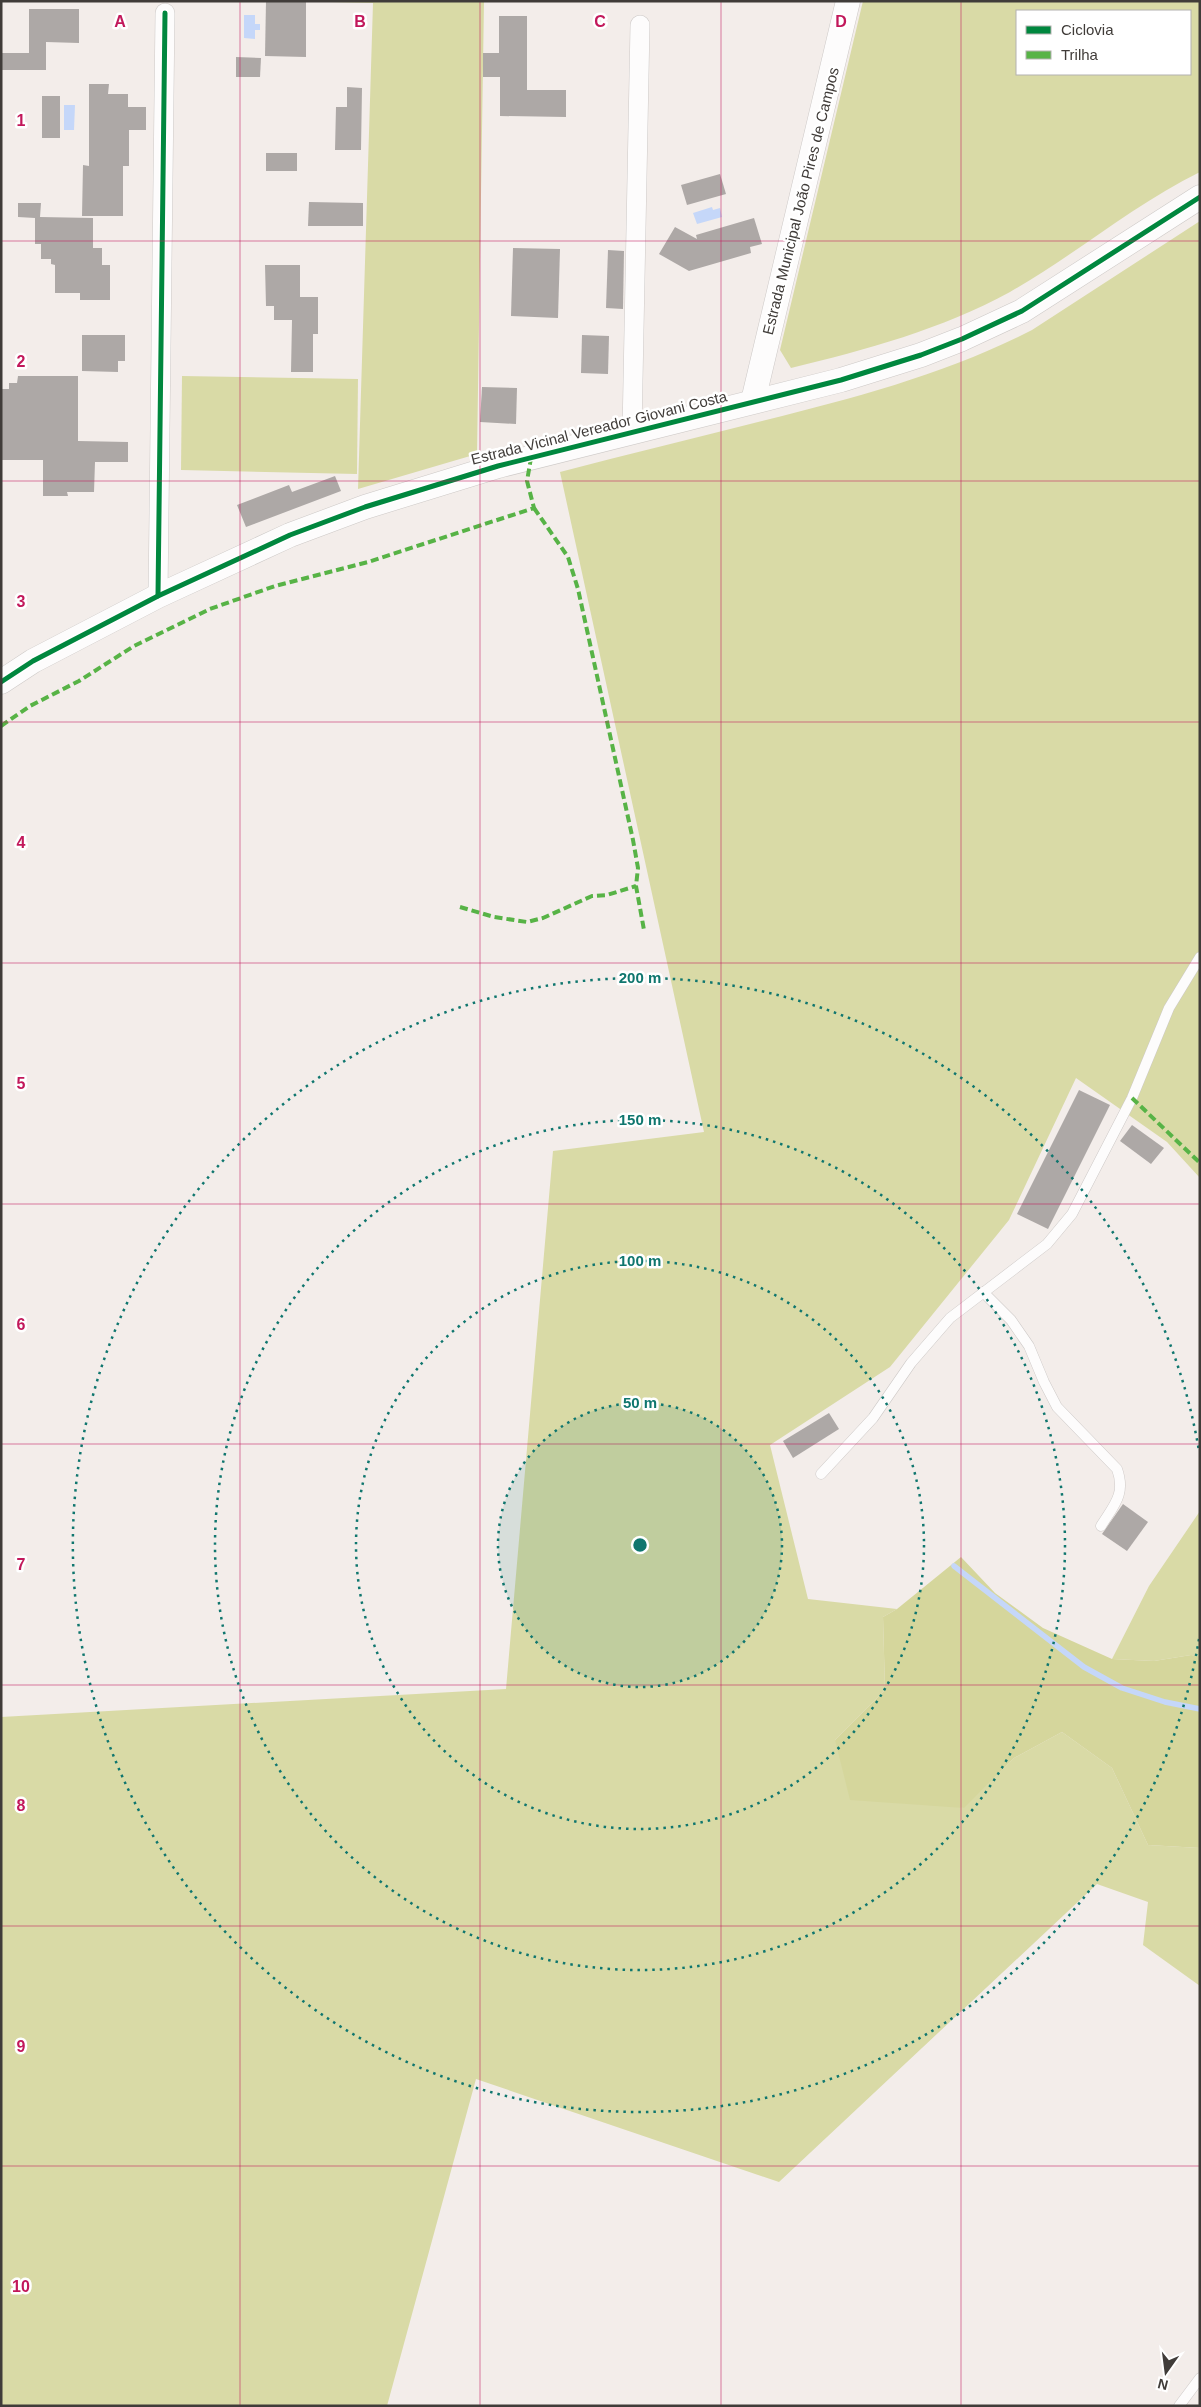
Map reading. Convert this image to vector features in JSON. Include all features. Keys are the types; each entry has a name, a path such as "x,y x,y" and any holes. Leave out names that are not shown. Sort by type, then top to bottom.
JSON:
{"street":[{"name":"Estrada Municipal João Pires de Campos","path":"753,401 848,1"},
{"path":"158,596 165,14"},
{"path":"632,432 640,24"},
{"name":"Estrada Vicinal Vereador Giovani Costa","path":"1,682 33,661 158,596 290,535 365,507 498,466 841,380 922,355 996,324 1049,295 1200,197"}],"lane":[{"path":"821,1474 873,1418 911,1363 950,1318 1047,1244 1072,1214 1132,1098 1169,1008 1200,957"},
{"path":"983,1292 1011,1320 1030,1346 1044,1382 1057,1407 1117,1469 1121,1482 1119,1497 1100,1526"},
{"path":"1179,2406 1200,2378"}],"green space":[{"path":"288,1 484,1 477,454 358,489 373,3"},
{"path":"863,1 1200,1 1200,172 1151,199 1034,278 984,305 931,328 847,354 791,368 780,350"},
{"path":"1200,221 1200,1178 1167,1142 1076,1078 1009,1220 890,1367 770,1445 808,1599 897,1609 883,1617 885,1690 835,1740 963,1808 1014,1758 1062,1732 1112,1768 1148,1845 1200,1848 1200,1986 1143,1945 1148,1902 1097,1884 779,2182 476,2079 387,2406 1,2406 1,1717 506,1689 553,1151 704,1132 560,472 868,393 968,359 1032,330"},
{"path":"182,376 358,379 357,474 181,470"},
{"path":"1200,1511 1200,1656 1191,1655 1154,1661 1112,1659 1149,1586"},
{"path":"961,1557 995,1593 1043,1628 1112,1659 1154,1661 1191,1655 1200,1656 1200,1848 1148,1845 1112,1768 1062,1732 1014,1758 964,1808 850,1800 835,1740 885,1690 883,1617 897,1609"}],"water":[{"path":"244,15 255,15 255,24 260,24 260,30 255,30 255,39 244,38"},
{"path":"64,105 75,105 74,130 64,130"},
{"path":"712,207 713,210 720,208 722,217 697,224 693,213"}],"building":[{"path":"266,1 306,2 306,57 265,56"},
{"path":"29,9 79,9 79,43 46,42 46,70 1,70 1,53 29,53"},
{"path":"499,16 527,16 527,90 566,90 566,117 500,116 500,77 483,77 483,53 499,53"},
{"path":"236,57 261,58 260,77 236,77"},
{"path":"89,84 109,84 108,94 128,94 128,107 146,107 146,130 129,130 129,166 123,166 123,216 82,216 83,165 89,166"},
{"path":"347,87 362,88 361,150 335,150 336,107 347,107"},
{"path":"42,96 60,96 60,138 42,138"},
{"path":"266,153 297,153 297,171 266,171"},
{"path":"720,174 726,194 687,205 681,185"},
{"path":"309,202 363,203 363,226 308,226"},
{"path":"18,203 41,203 40,217 93,218 93,248 102,248 102,265 110,265 110,300 80,300 80,293 55,293 55,265 51,264 51,259 41,259 41,244 35,244 35,218 18,217"},
{"path":"754,218 762,244 750,247 751,253 689,271 659,254 675,227 697,239 696,235"},
{"path":"513,248 560,249 558,318 511,316"},
{"path":"608,250 624,251 623,309 606,308"},
{"path":"265,265 300,265 300,297 318,297 318,334 313,334 313,372 291,372 292,320 274,320 274,306 266,306"},
{"path":"82,335 125,335 125,361 118,361 118,372 82,371"},
{"path":"582,335 609,336 608,374 581,373"},
{"path":"18,376 78,376 78,441 128,442 128,462 95,462 94,492 67,492 68,496 43,496 43,460 1,460 1,389 9,389 9,383 17,383"},
{"path":"482,387 517,388 516,424 480,422"},
{"path":"335,476 341,491 246,527 237,505 289,485 292,492"},
{"path":"1079,1090 1110,1105 1048,1229 1017,1214"},
{"path":"1132,1125 1164,1148 1151,1164 1120,1141"},
{"path":"829,1413 839,1429 793,1458 783,1441"},
{"path":"1123,1504 1148,1522 1127,1551 1102,1534"}],"waterway":[{"path":"954,1566 1084,1667 1122,1688 1165,1702 1200,1709"}],"marked path":[{"path":"1,726 30,706 79,681 134,646 210,609 275,586 368,562 534,508 527,481 531,458"},
{"path":"534,508 568,557 578,589 633,840 638,868 636,886 644,930"},
{"path":"460,907 494,917 527,922 543,918 592,896 607,895 636,886"},
{"path":"1132,1098 1200,1163"}],"cycle path":[{"path":"158,596 165,13"},
{"path":"1,682 33,661 158,596 290,535 365,507 498,466 841,380 921,355 962,339 1022,311 1200,197"}]}
